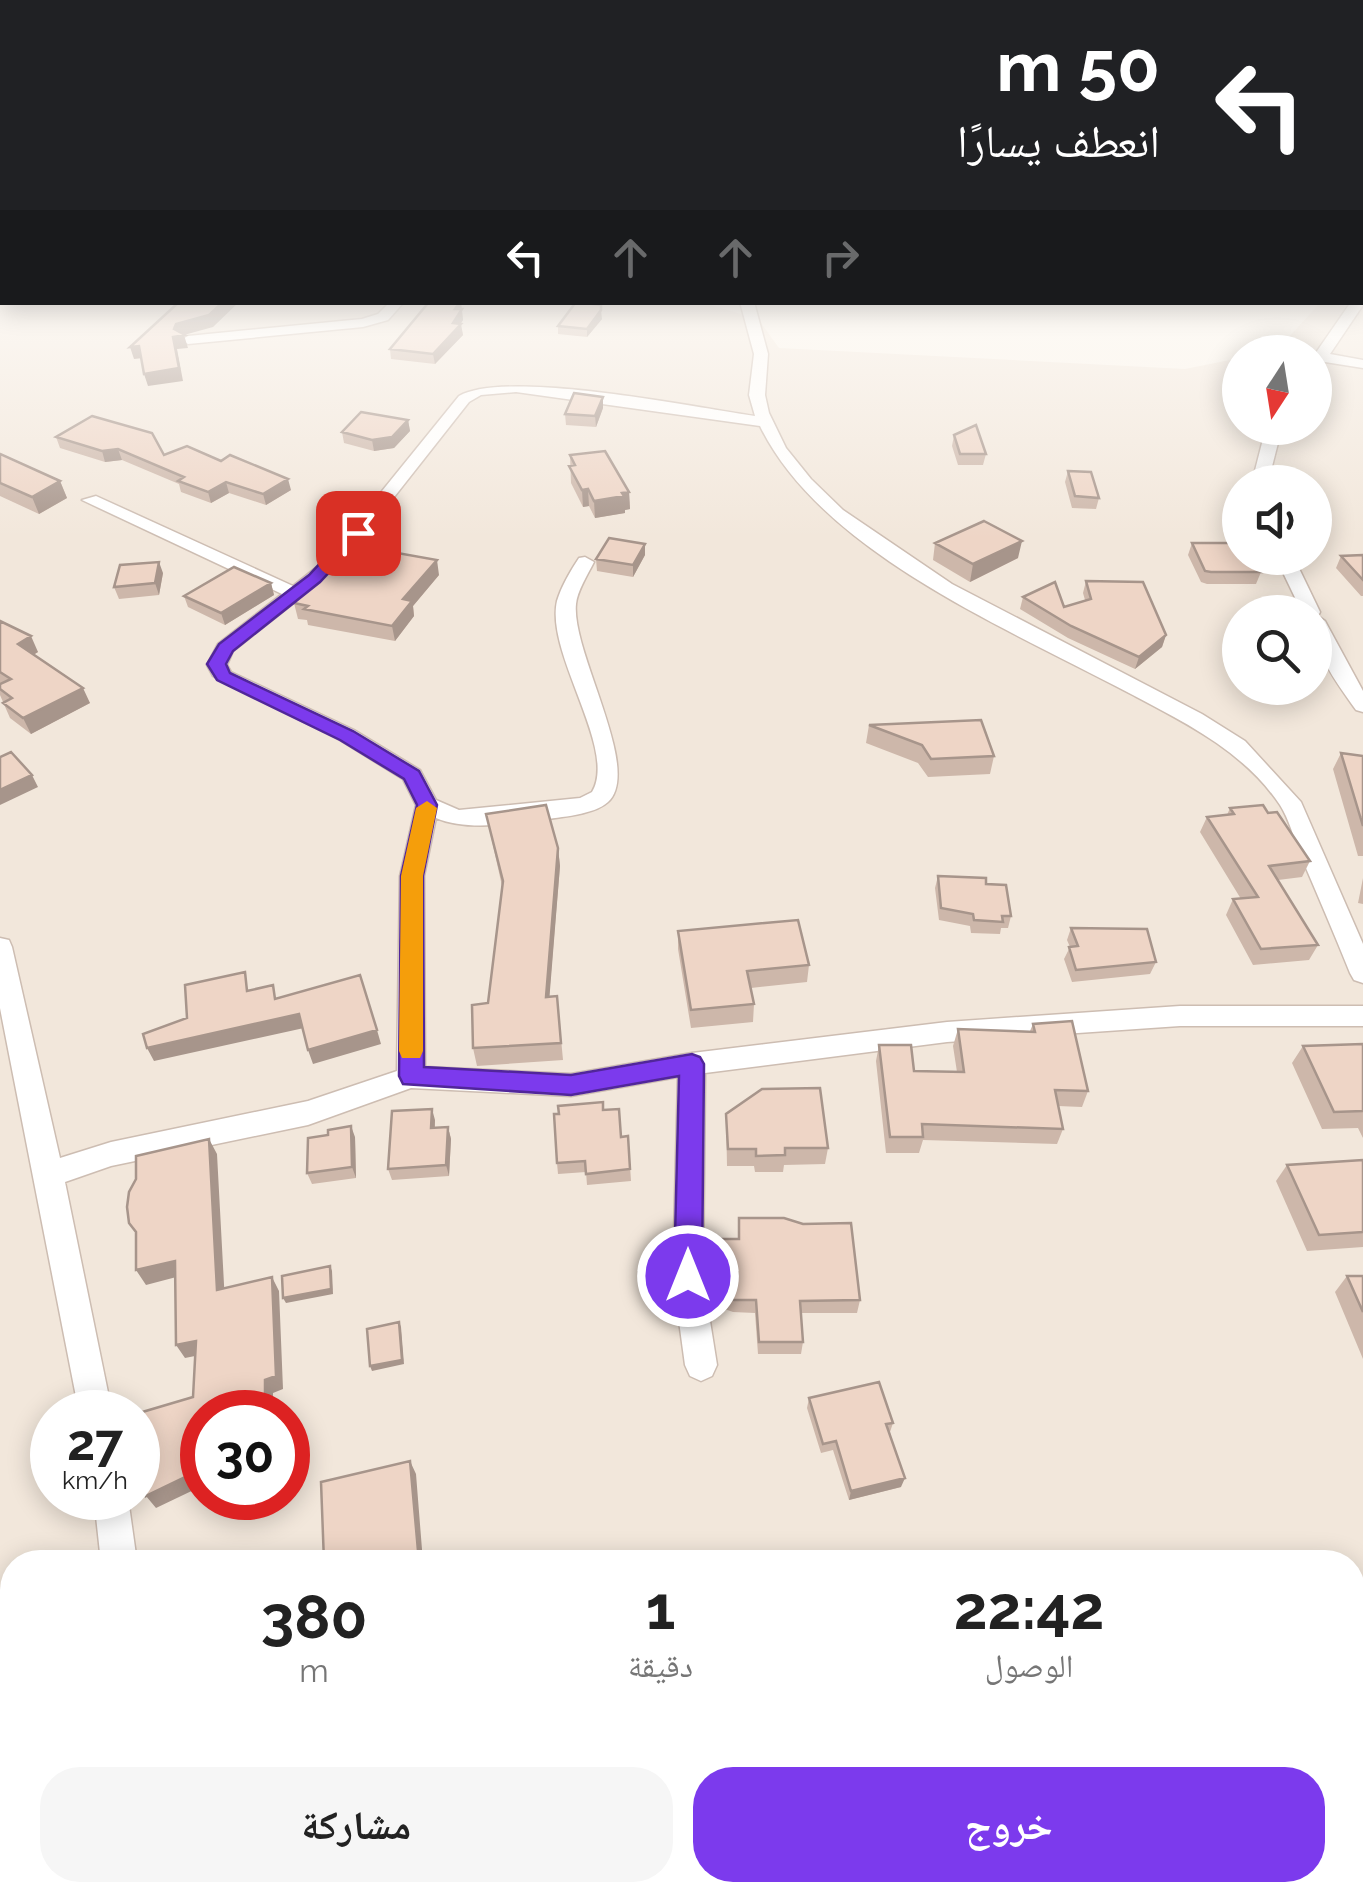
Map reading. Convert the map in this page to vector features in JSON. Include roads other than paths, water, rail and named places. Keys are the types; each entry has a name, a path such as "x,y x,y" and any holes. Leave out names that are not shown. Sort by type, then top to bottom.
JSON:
{"street":[{"path":"760,361 757,395 779,450 805,484 837,514 945,588 1195,719 1237,746 1290,802 1363,973"},
{"path":"1332,363 1363,364"},
{"path":"412,1076 412,876 427,805 412,775 346,735 223,676 216,664 226,648 332,562 464,398 478,391 516,388 768,422"},
{"path":"90,500 296,594"},
{"path":"427,805 456,818 542,812 585,804 600,797 606,786 607,770 599,722 571,653 566,602 585,562"},
{"path":"1332,657 1363,706"},
{"path":"0,947 7,964 91,1390"},
{"path":"47,1175 111,1154 308,1113 412,1076 571,1085 692,1064 1030,1024 1180,1016 1363,1016"},
{"path":"692,1064 688,1276 701,1364"},
{"path":"114,1520 118,1550"}]}
